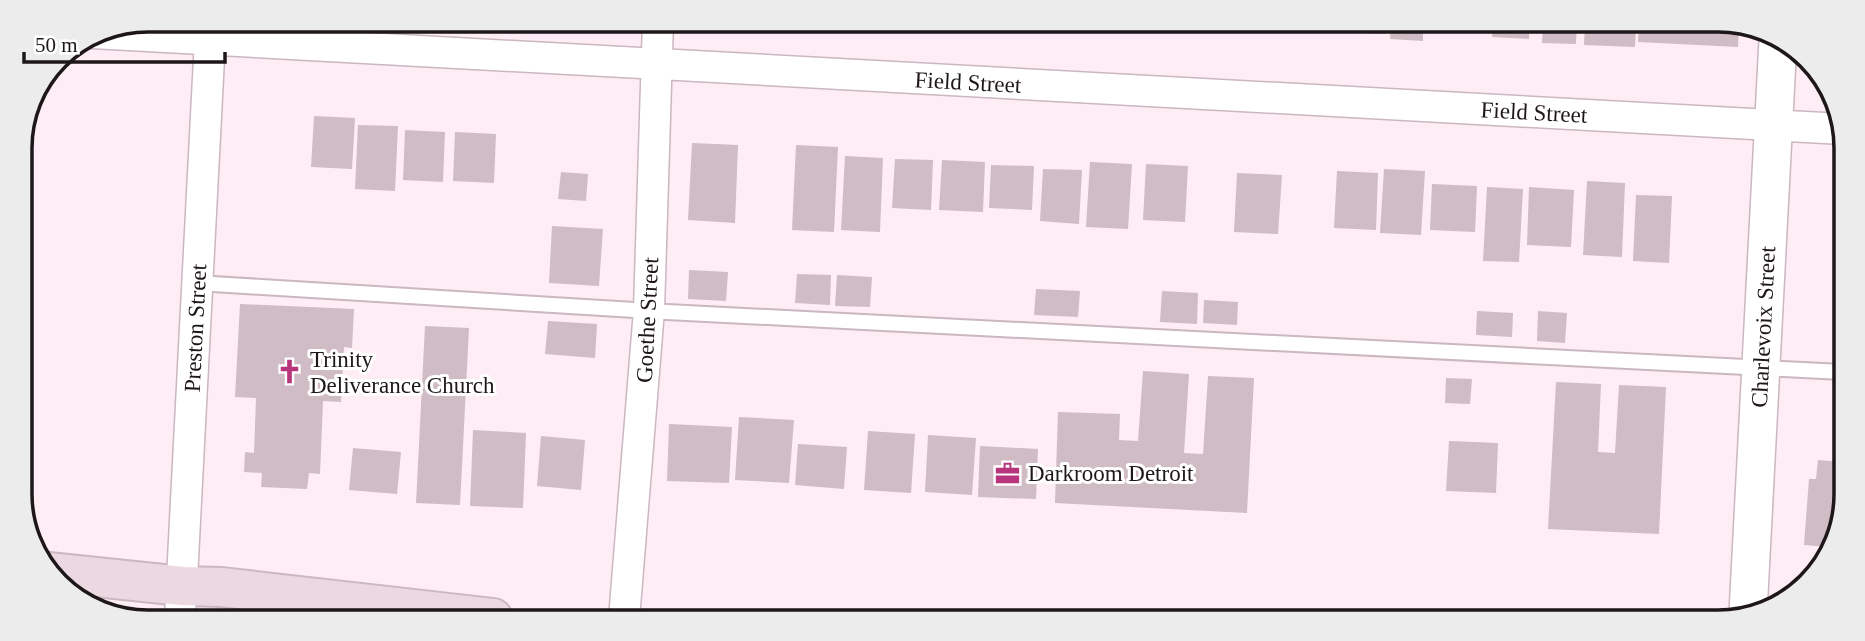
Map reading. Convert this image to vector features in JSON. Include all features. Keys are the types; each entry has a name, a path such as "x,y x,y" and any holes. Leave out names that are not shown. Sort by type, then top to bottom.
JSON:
{"main road":[{"path":"65,576 181,601 221,587 421,610"}],"street":[{"name":"Goethe Street","path":"625,610 649,310 657,32"},
{"name":"Field Street","path":"123,35 1831,128"},
{"name":"Preston Street","path":"181,601 210,39"},
{"name":"Charlevoix Street","path":"1748,605 1778,48"}],"lane":[{"path":"197,283 649,310 1834,372"}],"building":[{"path":"1341,32 1385,32 1385,34"},
{"path":"1390,32 1423,32 1423,41 1390,39"},
{"path":"1492,32 1529,32 1529,39 1492,37"},
{"path":"1543,32 1577,32 1576,44 1542,43"},
{"path":"1585,32 1636,32 1635,47 1584,45"},
{"path":"1639,32 1739,33 1738,47 1638,42"},
{"path":"314,116 355,118 352,169 311,167"},
{"path":"358,125 398,126 395,191 355,189"},
{"path":"405,130 445,132 443,182 403,180"},
{"path":"455,132 496,134 494,183 453,181"},
{"path":"692,143 738,145 735,223 688,220"},
{"path":"796,145 838,147 834,232 792,230"},
{"path":"845,156 883,158 880,232 841,230"},
{"path":"895,159 933,160 931,210 892,208"},
{"path":"942,160 985,162 983,212 939,210"},
{"path":"1090,162 1132,164 1128,229 1086,227"},
{"path":"1146,164 1188,166 1185,222 1143,220"},
{"path":"991,165 1034,166 1032,210 989,208"},
{"path":"1043,169 1082,170 1079,224 1040,221"},
{"path":"1384,169 1425,171 1421,235 1380,233"},
{"path":"1337,171 1378,173 1376,230 1334,228"},
{"path":"561,172 588,174 586,201 558,199"},
{"path":"1237,173 1282,175 1278,234 1234,232"},
{"path":"1587,181 1625,183 1622,257 1583,255"},
{"path":"1432,184 1477,186 1475,232 1430,230"},
{"path":"1487,187 1523,189 1519,262 1483,261"},
{"path":"1529,187 1574,190 1571,247 1527,245"},
{"path":"1636,195 1672,196 1669,263 1633,261"},
{"path":"552,226 603,229 599,286 549,283"},
{"path":"689,270 728,272 726,301 688,299"},
{"path":"797,274 831,275 830,305 795,303"},
{"path":"837,275 872,277 870,307 835,306"},
{"path":"1036,289 1080,291 1078,317 1034,315"},
{"path":"1162,291 1198,293 1197,324 1160,322"},
{"path":"1204,300 1238,302 1237,325 1203,323"},
{"name":"Trinity Deliverance Church","path":"240,304 354,309 352,348 344,347 341,402 323,401 320,474 309,473 307,489 261,487 262,473 244,472 245,452 254,453 256,398 235,397"},
{"path":"1477,311 1513,313 1512,337 1476,335"},
{"path":"1538,311 1567,313 1565,343 1537,341"},
{"path":"548,321 597,324 595,358 545,354"},
{"path":"425,326 469,328 460,505 416,503"},
{"path":"1143,371 1189,374 1184,453 1203,454 1208,376 1254,378 1247,513 1055,503 1058,412 1120,414 1119,440 1138,441"},
{"path":"1446,378 1472,379 1470,404 1445,403"},
{"path":"1556,382 1601,384 1598,452 1615,453 1619,385 1666,387 1659,534 1548,529"},
{"path":"739,417 794,420 789,483 735,480"},
{"path":"669,424 732,427 729,483 667,481"},
{"path":"473,430 526,433 523,508 470,506"},
{"path":"868,431 915,434 911,493 864,490"},
{"path":"928,435 976,438 972,495 925,492"},
{"path":"541,436 585,440 581,490 537,486"},
{"path":"1449,441 1498,443 1496,493 1446,491"},
{"path":"798,444 847,447 844,489 795,485"},
{"name":"Darkroom Detroit","path":"980,446 1038,449 1036,499 978,497"},
{"path":"353,448 401,452 397,494 349,490"},
{"path":"1818,460 1834,461 1833,509 1821,546 1804,545 1809,479 1816,479"}],"place":[{"name":"Trinity Deliverance Church","path":"290,372"},
{"name":"Darkroom Detroit","path":"1008,473"}]}
